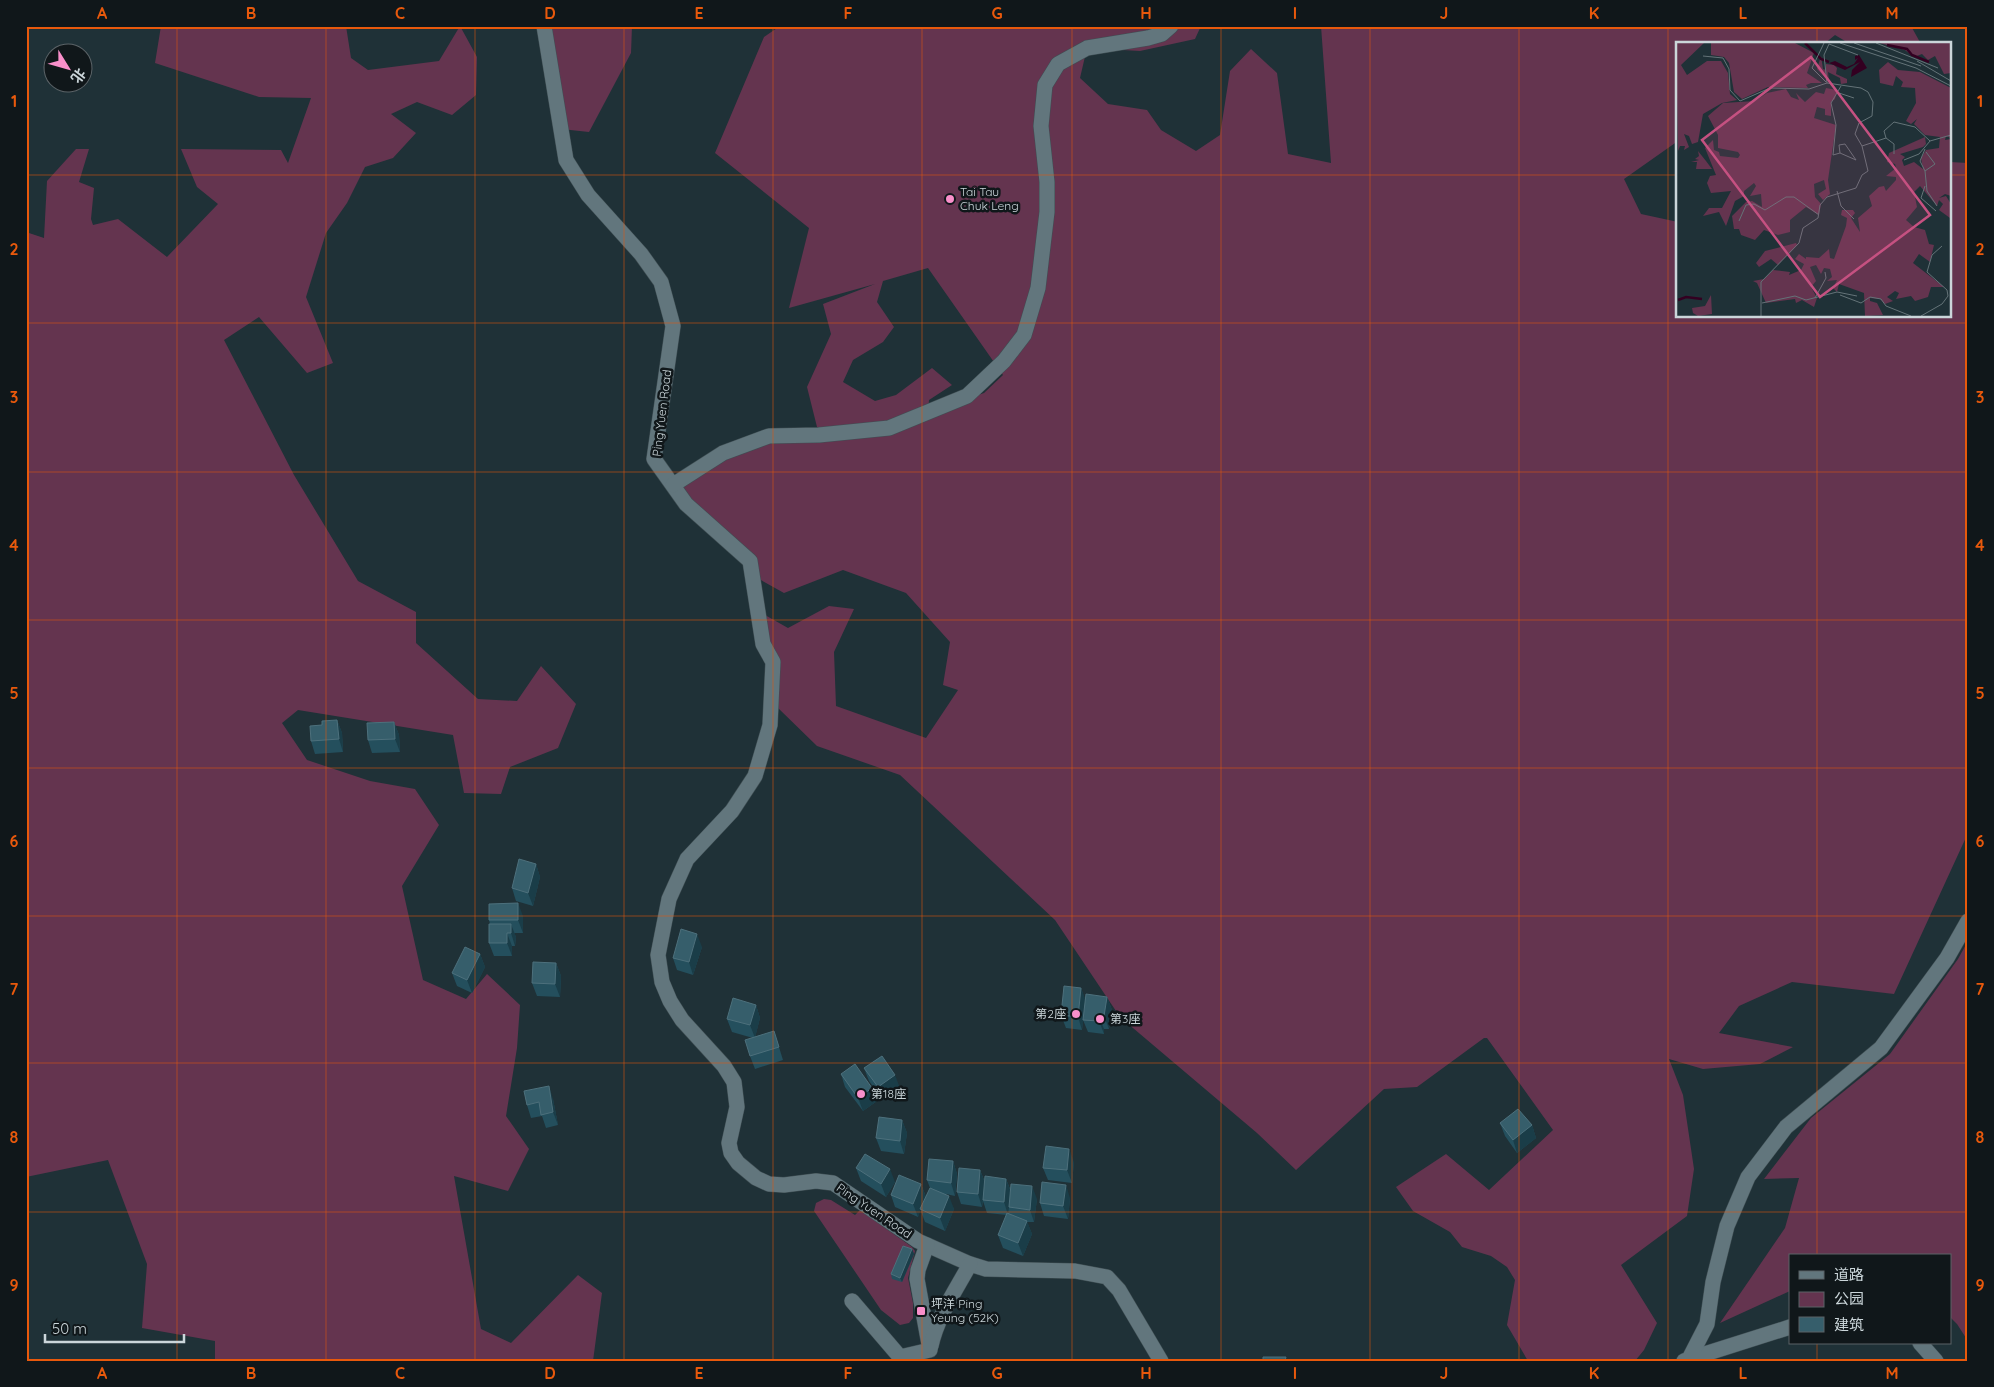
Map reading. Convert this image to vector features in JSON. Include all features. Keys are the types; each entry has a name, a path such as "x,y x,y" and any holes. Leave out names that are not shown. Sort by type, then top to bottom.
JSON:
{"street":[{"name":"Ping Yuen Road","path":"544,26 566,160 588,195 641,254 661,282 673,326 654,459 686,504 750,561 763,644 773,662 770,725 755,776 732,811 687,859 669,899 658,955 662,982 670,1001 682,1020 724,1066 734,1082 737,1107 729,1143 734,1158 744,1169 768,1184 778,1185 816,1181 833,1183 927,1246 986,1270 1075,1271 1107,1277 1119,1290 1161,1361"},
{"path":"673,485 723,453 769,436 819,435 889,428 967,396 1004,361 1024,334 1038,288 1047,212 1041,126 1045,85 1058,64 1087,48 1148,38 1162,34 1171,26"},
{"path":"1689,1360 1707,1324 1713,1282 1727,1226 1748,1177 1786,1127 1881,1048 1947,958 1968,921"},
{"path":"927,1246 918,1270 917,1279 930,1355"},
{"path":"930,1355 934,1333 970,1264"},
{"path":"852,1302 900,1357 930,1355"},
{"path":"1689,1360 1789,1327"},
{"path":"1921,1344 1936,1361"}],"green space":[{"path":"161,26 346,26 351,58 368,70 439,61 460,26 477,57 476,95 452,115 417,102 391,114 416,133 393,158 365,167 347,203 326,233 306,297 333,363 307,373 259,317 224,340 294,475 358,581 416,612 416,643 478,699 517,701 541,666 576,704 558,748 510,767 501,794 464,793 453,735 298,710 282,723 307,760 370,781 415,789 439,825 402,886 423,980 466,999 487,974 520,1005 517,1048 506,1116 529,1149 508,1191 454,1176 481,1329 511,1343 578,1275 602,1293 593,1361 215,1361 215,1341 142,1328 147,1264 108,1160 26,1177 26,232 44,238 47,181 76,149 89,149 79,182 94,188 91,219 93,225 118,219 167,257 218,204 197,187 181,149 281,150 288,163 311,98 259,97 155,63"},
{"path":"545,26 632,26 631,53 589,132 561,129"},
{"path":"780,26 1201,26 1195,39 1140,51 1087,48 1080,78 1108,104 1147,110 1161,130 1196,151 1220,135 1230,71 1251,49 1277,73 1288,154 1331,163 1321,26 1911,26 1920,42 1847,42 1835,35 1826,42 1676,42 1676,142 1624,179 1641,214 1676,222 1676,318 1952,318 1952,162 1968,163 1968,833 1894,994 1792,982 1739,1006 1719,1033 1793,1047 1760,1064 1703,1069 1669,1059 1683,1095 1694,1169 1687,1216 1621,1265 1657,1323 1644,1350 1635,1361 1528,1361 1507,1325 1515,1280 1507,1267 1491,1256 1462,1247 1450,1232 1413,1211 1396,1187 1446,1154 1489,1190 1553,1130 1487,1038 1484,1038 1417,1087 1384,1089 1296,1170 1257,1133 1120,1017 1055,920 900,775 817,746 777,707 765,615 788,628 829,606 854,609 834,652 836,706 926,738 958,690 943,685 950,642 906,593 843,570 784,593 752,575 673,485 730,450 819,435 807,387 831,334 823,304 875,284 789,308 809,228 715,153 764,37","holes":["928,268 1003,375 984,393 928,412 929,400 952,385 932,368 896,395 875,401 843,382 853,360 883,342 894,327 877,302 883,281"]},
{"path":"1968,941 1968,1341 1952,1319 1952,1254 1789,1254 1789,1291 1720,1323 1785,1228 1799,1178 1764,1179 1811,1118 1890,1054 1958,959"},
{"path":"824,1199 831,1200 855,1215 860,1210 915,1251 908,1278 913,1303 913,1318 909,1323 900,1325 881,1310 814,1211 816,1203"}],"building":[{"path":"337,720 339,739 311,741 310,726 322,725 322,721"},
{"path":"394,722 395,739 368,740 367,723"},
{"path":"519,859 536,864 528,893 512,888"},
{"path":"518,903 518,920 489,920 489,904"},
{"path":"489,924 511,924 511,933 507,933 507,943 489,943"},
{"path":"681,929 697,934 689,962 673,958"},
{"path":"465,947 480,954 467,980 452,973"},
{"path":"533,962 556,963 555,984 532,983"},
{"path":"1064,986 1081,988 1078,1017 1061,1015"},
{"path":"1086,994 1107,997 1104,1016 1099,1016 1099,1021 1083,1020"},
{"path":"733,998 756,1005 750,1025 727,1019"},
{"path":"774,1031 779,1047 750,1056 745,1040"},
{"path":"882,1056 895,1075 878,1087 864,1068"},
{"path":"855,1064 872,1088 858,1098 841,1074"},
{"path":"549,1086 553,1112 541,1115 539,1102 527,1105 524,1091"},
{"path":"1518,1109 1532,1125 1513,1140 1500,1123"},
{"path":"879,1117 902,1120 900,1141 876,1138"},
{"path":"1046,1146 1069,1149 1067,1170 1043,1168"},
{"path":"865,1154 890,1169 881,1184 856,1168"},
{"path":"929,1159 953,1161 951,1183 927,1180"},
{"path":"959,1168 980,1170 978,1194 957,1192"},
{"path":"899,1175 921,1184 913,1204 891,1195"},
{"path":"985,1176 1006,1179 1004,1202 983,1200"},
{"path":"1042,1182 1066,1185 1063,1206 1040,1203"},
{"path":"1011,1184 1032,1186 1030,1210 1009,1207"},
{"path":"930,1188 949,1196 940,1218 920,1209"},
{"path":"1007,1213 1027,1221 1018,1243 998,1235"},
{"path":"903,1246 912,1249 900,1278 891,1274"},
{"path":"1263,1357 1286,1357 1285,1361 1263,1361"}],"place":[{"name":"Tai Tau Chuk Leng","path":"950,199"},
{"name":"第2座","path":"1076,1014"},
{"name":"第3座","path":"1100,1019"},
{"name":"第18座","path":"861,1094"},
{"name":"坪洋 Ping Yeung (52K)","path":"921,1311"}]}
